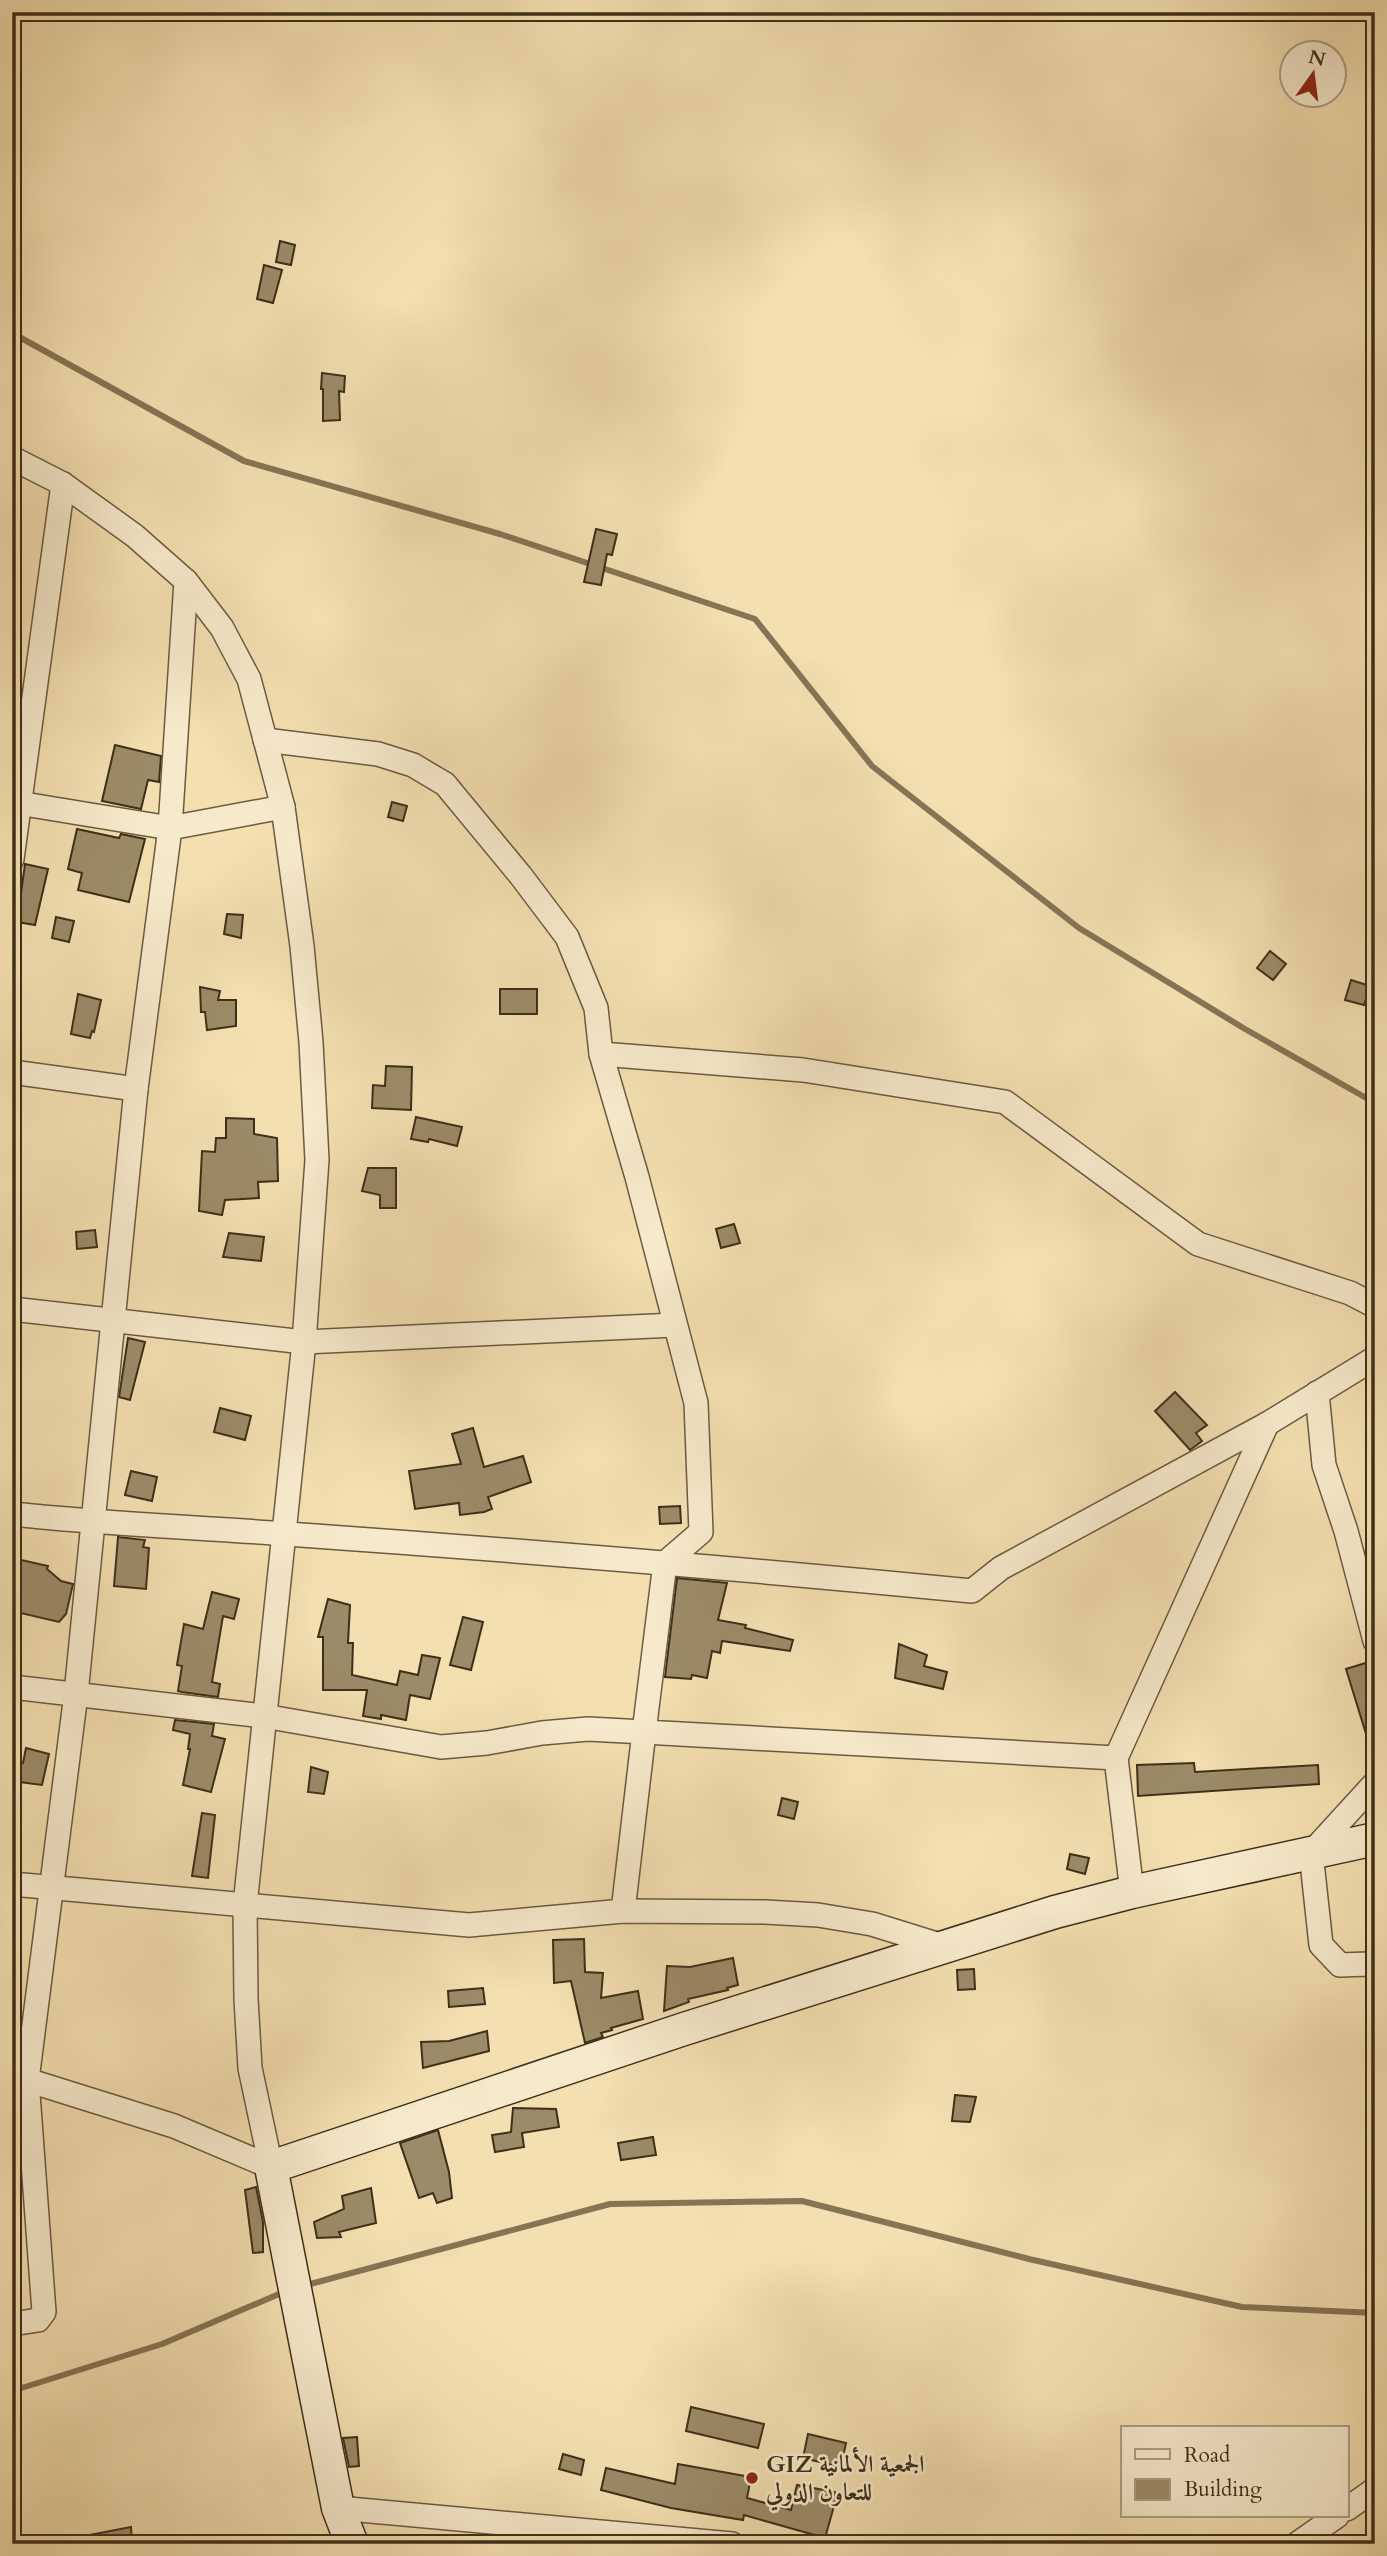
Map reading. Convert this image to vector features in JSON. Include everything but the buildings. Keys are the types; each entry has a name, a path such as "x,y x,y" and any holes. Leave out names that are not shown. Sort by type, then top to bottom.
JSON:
{"main road":[{"path":"352,2544 338,2508 271,2166 460,2102 1055,1912 1132,1892 1375,1839"}],"street":[{"path":"12,458 64,484 135,536 187,580 222,628 248,679 283,807 303,960 317,1160 304,1342 245,1905 250,2068 271,2166"},
{"path":"12,859 16,802 64,484"},
{"path":"12,2324 38,2320 44,2312 20,2079 52,1888 76,1694 136,1089 170,828 187,580"},
{"path":"265,740 378,754 413,765 445,784 522,876 567,937 596,1008 601,1054 696,1403 701,1532 665,1563 624,1911"},
{"path":"16,802 170,828 283,807"},
{"path":"601,1054 803,1070 1005,1102 1198,1244 1350,1293 1375,1306"},
{"path":"12,1072 136,1089"},
{"path":"12,1309 304,1342 675,1325"},
{"path":"12,1514 93,1523 283,1534 665,1563 972,1591 1001,1568 1267,1424 1375,1358"},
{"path":"1317,1393 1324,1465 1346,1531 1375,1641"},
{"path":"1132,1892 1116,1758 1267,1424"},
{"path":"12,1687 264,1716 441,1746 487,1744 542,1733 588,1729 1116,1758"},
{"path":"1375,1783 1311,1853 1321,1945 1340,1965 1370,1964 1375,1967"},
{"path":"12,1884 469,1925 624,1911 818,1915 872,1924 946,1947"},
{"path":"20,2079 174,2126 271,2166"},
{"path":"1348,2508 1375,2489"},
{"path":"338,2508 732,2544"},
{"path":"1297,2544 1333,2518"}],"waterway":[{"path":"12,333 244,461 500,534 755,619 872,766 1079,928 1245,1029 1375,1103"},
{"path":"303,2286 610,2204 802,2201 1029,2259 1242,2307 1375,2313"},
{"path":"12,2391 162,2344 286,2291"}],"place":[{"name":"GIZ الجمعية الألمانية للتعاون الدولي","path":"752,2478"}]}
